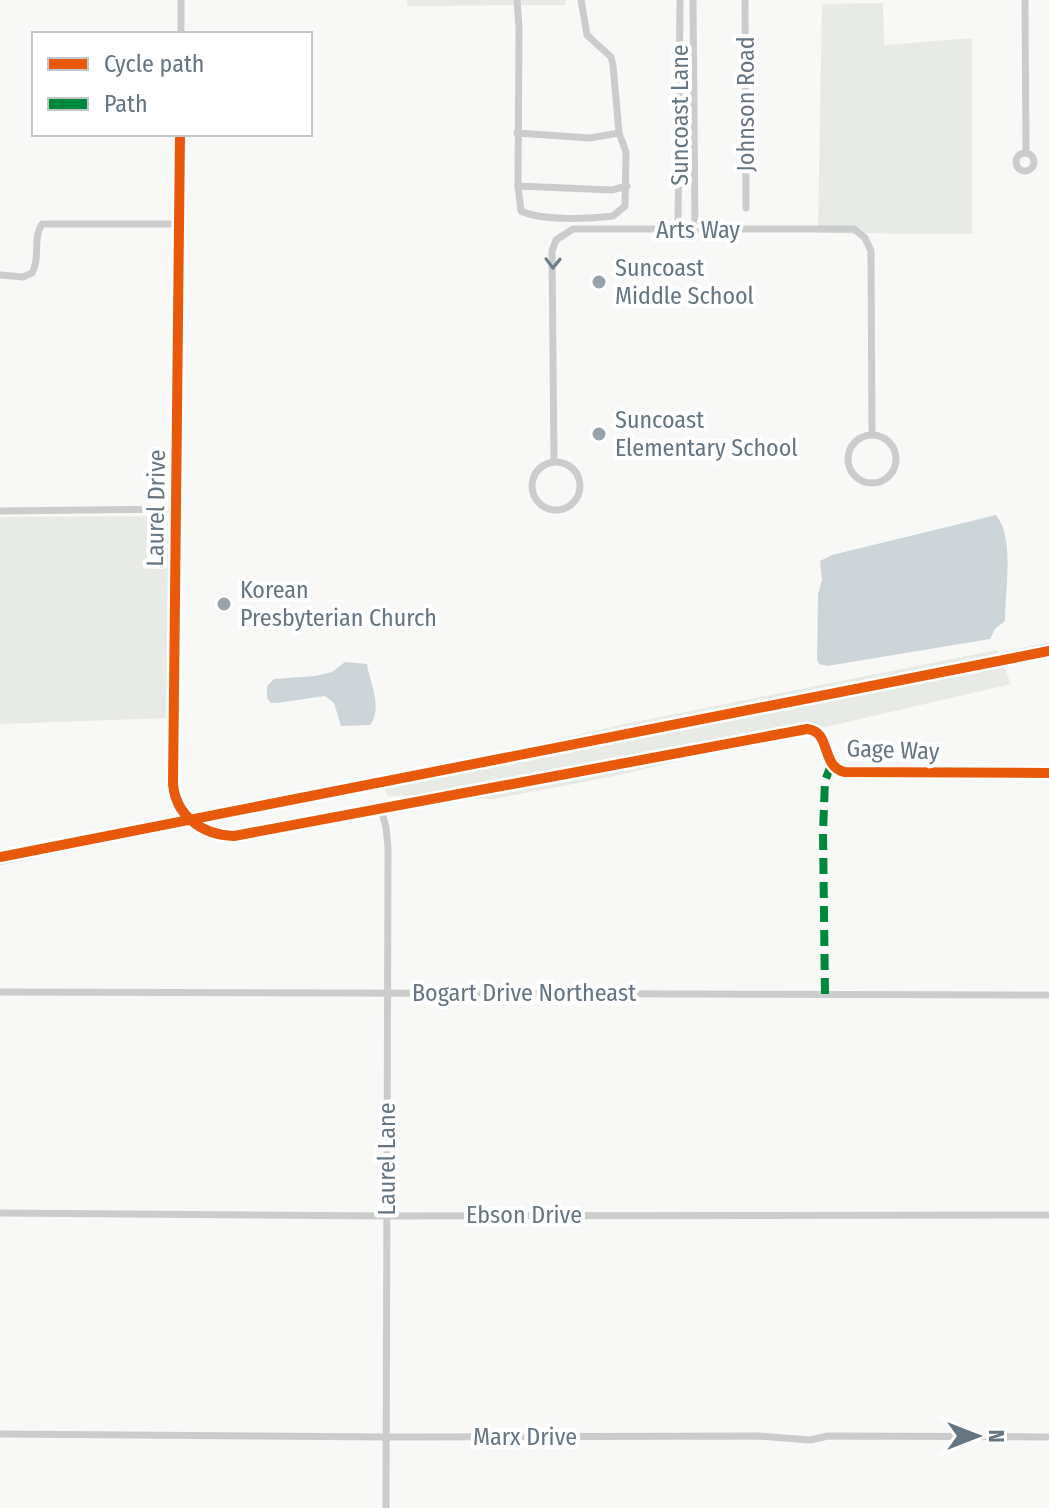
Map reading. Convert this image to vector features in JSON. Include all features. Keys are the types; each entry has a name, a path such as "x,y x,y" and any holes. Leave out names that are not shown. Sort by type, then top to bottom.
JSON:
{"street":[{"path":"181,0 181,32"},
{"path":"517,0 518,186 521,211 529,215 601,218 613,216 625,206 624,143 619,133 611,57 587,35 581,0"},
{"name":"Suncoast Lane","path":"678,230 680,0"},
{"name":"Suncoast Lane","path":"693,0 695,229"},
{"name":"Johnson Road","path":"745,0 746,208"},
{"path":"1025,0 1026,153"},
{"path":"517,133 590,138 619,133"},
{"name":"Laurel Drive","path":"180,136 173,791 181,810 201,828 226,836 243,835"},
{"path":"518,186 612,190 627,186"},
{"path":"0,275 23,277 32,273 38,257 37,231 42,224 179,224"},
{"name":"Arts Way","path":"554,462 552,251 556,240 573,229 854,229 865,238 871,251 872,435"},
{"path":"872,435 886,439 896,458 887,478 873,483 859,480 853,475 847,460 848,452 857,440 872,435"},
{"path":"554,462 569,465 579,476 581,484 573,505 559,511 543,507 533,493 534,477 539,469 554,462"},
{"path":"0,511 176,509"},
{"name":"Gage Way","path":"243,835 807,729 815,729 821,735 831,765 845,772 1049,773"},
{"name":"Laurel Lane","path":"381,810 388,837 386,1508"},
{"name":"Bogart Drive Northeast","path":"0,992 1049,995"},
{"name":"Ebson Drive","path":"0,1213 1049,1215"},
{"name":"Marx Drive","path":"0,1434 759,1436 810,1440 828,1436 1049,1437"}],"shaded area":[{"path":"407,0 566,0 565,5 407,6"},
{"path":"883,3 884,45 972,38 972,234 818,233 822,4"},
{"path":"996,515 1005,537 1007,580 1005,621 995,629 990,639 827,666 819,664 820,561 832,555"},
{"path":"171,516 169,718 0,724 0,517"},
{"path":"997,650 1011,684 610,777 494,799 388,796 385,791 389,783 403,775 450,764 625,724"},
{"path":"345,662 367,664 376,704 370,725 341,726 334,703 325,696 277,703 271,703 267,698 267,686 274,679 332,672"}],"waterway":[{"path":"205,818 413,779 438,768 1049,647"},
{"path":"0,861 182,822"}],"marked path":[{"path":"825,994 823,832 825,781 831,765"}],"cycle path":[{"path":"180,136 173,784 179,805 201,828 234,836 807,729 820,736 832,763 845,772 1049,773"},
{"path":"0,857 1049,651"}],"place":[{"name":"Suncoast Middle School","path":"599,282"},
{"name":"Suncoast Elementary School","path":"599,434"},
{"name":"Korean Presbyterian Church","path":"224,604"}]}
